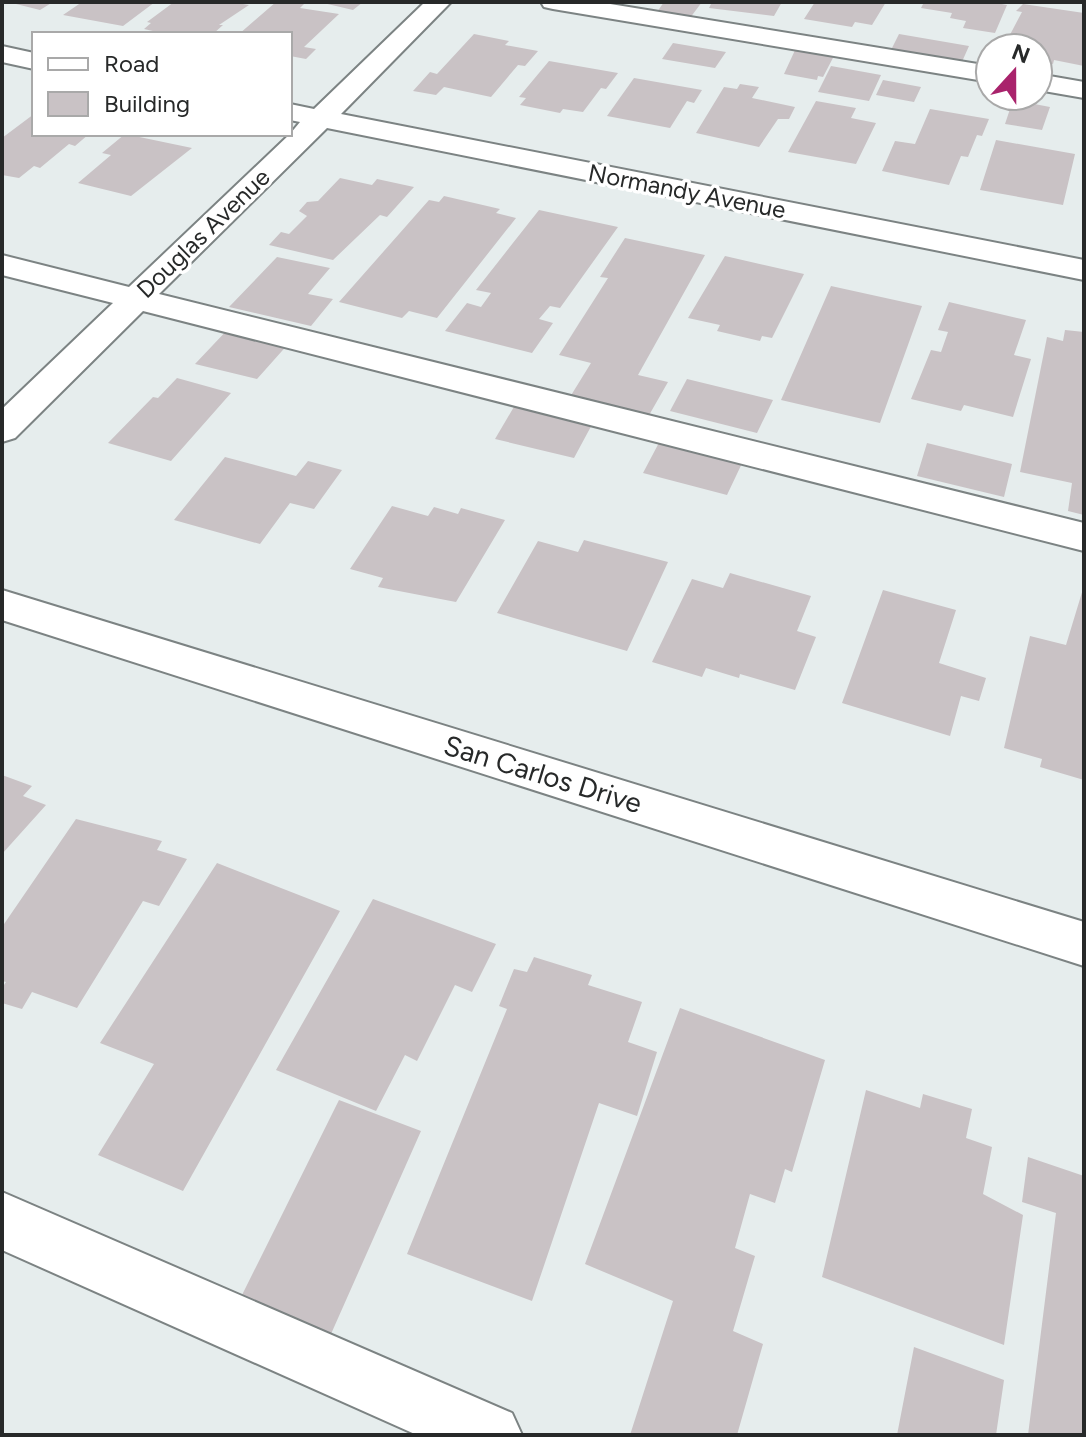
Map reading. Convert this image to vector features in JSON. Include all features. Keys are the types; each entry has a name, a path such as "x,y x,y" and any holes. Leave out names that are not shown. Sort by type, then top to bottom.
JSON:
{"street":[{"name":"Douglas Avenue","path":"2,430 439,2"},
{"path":"553,2 974,71"},
{"path":"2,54 32,61"},
{"path":"1054,85 1084,90"},
{"name":"Normandy Avenue","path":"292,112 1084,270"},
{"path":"2,265 1084,537"},
{"name":"San Carlos Drive","path":"2,605 1084,944"},
{"path":"2,1221 490,1435"}],"building":[{"path":"8,2 53,2 40,10"},
{"path":"82,2 155,2 123,26 63,15"},
{"path":"174,2 249,5 219,25 223,25 215,32 157,32 144,29 151,23 147,22"},
{"path":"276,2 304,4 300,8 339,14 304,47 316,49 306,59 292,56 292,32 241,32"},
{"path":"319,2 363,2 353,10"},
{"path":"664,2 702,2 690,18 657,12"},
{"path":"712,2 782,2 774,16 709,8"},
{"path":"815,2 886,2 872,25 855,22 852,27 804,19"},
{"path":"924,2 991,2 1007,5 995,32 963,28 966,21 950,18 952,13 921,8"},
{"path":"1023,4 1084,13 1084,66 1054,60 1054,32 1011,32 1022,12 1016,11"},
{"path":"474,34 509,41 505,45 538,51 525,66 518,65 491,97 444,87 436,95 413,91 430,72 437,74"},
{"path":"899,34 969,46 961,64 890,52"},
{"path":"673,43 726,52 715,68 662,59"},
{"path":"796,48 835,54 823,77 818,76 817,80 784,74"},
{"path":"549,61 618,73 606,89 601,88 583,112 563,109 560,113 520,105 526,98 519,97"},
{"path":"831,66 881,75 869,101 818,92"},
{"path":"634,78 702,90 694,103 687,101 670,128 607,116"},
{"path":"883,80 921,87 914,102 876,95"},
{"path":"740,84 759,87 752,98 795,107 789,119 778,119 759,147 696,133 724,87 737,89"},
{"path":"816,101 856,108 851,118 876,123 856,164 788,152"},
{"path":"930,109 989,119 982,136 977,135 968,157 961,156 949,185 882,171 895,141 915,144"},
{"path":"1009,112 1048,112 1042,130 1005,124"},
{"path":"32,116 32,136 87,136 75,146 69,144 40,168 34,166 19,178 2,175 2,138"},
{"path":"123,136 192,148 131,196 78,183 111,155 102,153"},
{"path":"996,140 1075,154 1063,205 980,190"},
{"path":"340,178 372,185 377,179 414,187 387,217 380,215 333,260 269,245 281,232 289,234 307,216 299,211 307,202 318,201"},
{"path":"444,196 500,209 496,213 516,218 437,318 409,311 402,318 339,302 429,200 439,202"},
{"path":"539,210 618,227 560,308 550,306 539,319 553,323 532,353 445,331 467,303 481,307 491,293 476,290"},
{"path":"625,238 705,255 638,375 668,382 648,417 570,397 591,363 559,355 608,278 600,277"},
{"path":"725,256 804,274 772,338 762,336 760,341 717,331 720,325 688,318"},
{"path":"277,257 330,268 308,294 333,299 311,326 229,307"},
{"path":"831,286 922,306 880,423 781,400"},
{"path":"949,302 1026,320 1014,355 1031,359 1013,417 964,405 961,411 911,399 931,350 941,352 948,332 938,330"},
{"path":"230,327 290,342 257,379 195,364"},
{"path":"1065,330 1084,332 1084,515 1068,511 1072,483 1020,472 1047,337 1063,341"},
{"path":"177,378 231,393 171,461 108,443 153,397 158,398"},
{"path":"687,379 773,400 757,433 670,411"},
{"path":"518,400 595,419 574,458 495,439"},
{"path":"662,437 745,457 727,495 643,473"},
{"path":"927,443 1012,464 1004,497 917,476"},
{"path":"225,457 296,476 308,461 342,470 314,509 290,503 260,544 174,520"},
{"path":"392,506 428,516 434,507 458,514 461,508 505,520 456,602 378,587 383,578 350,569"},
{"path":"584,540 668,562 627,651 497,613 538,541 578,552"},
{"path":"730,573 811,596 797,631 816,637 795,690 740,674 739,678 706,668 702,677 652,662 692,579 723,588"},
{"path":"1083,589 1084,780 1040,767 1042,759 1004,748 1030,636 1066,645"},
{"path":"883,590 956,610 939,663 986,678 979,701 961,696 950,736 842,703"},
{"path":"2,775 32,786 23,796 46,805 2,854"},
{"path":"76,819 162,841 157,850 187,859 159,906 143,901 77,1008 32,992 22,1009 2,1003 2,988 6,982 2,981 2,927"},
{"path":"217,863 340,911 183,1191 98,1155 154,1064 100,1043"},
{"path":"373,899 496,944 472,992 455,985 417,1061 405,1055 376,1111 276,1070"},
{"path":"534,957 592,975 588,985 642,1002 628,1042 657,1052 637,1116 599,1103 532,1301 407,1254 507,1009 499,1006 514,969 527,972"},
{"path":"680,1008 825,1060 792,1172 785,1169 775,1203 750,1194 735,1248 755,1256 733,1331 763,1344 737,1435 630,1435 673,1301 585,1264"},
{"path":"866,1090 920,1108 923,1094 972,1109 966,1138 992,1147 983,1194 1023,1215 1004,1345 822,1277"},
{"path":"339,1100 421,1131 331,1334 242,1295"},
{"path":"1028,1157 1084,1176 1084,1435 1028,1435 1056,1213 1022,1202"},
{"path":"914,1347 1004,1380 996,1435 897,1435"}]}
